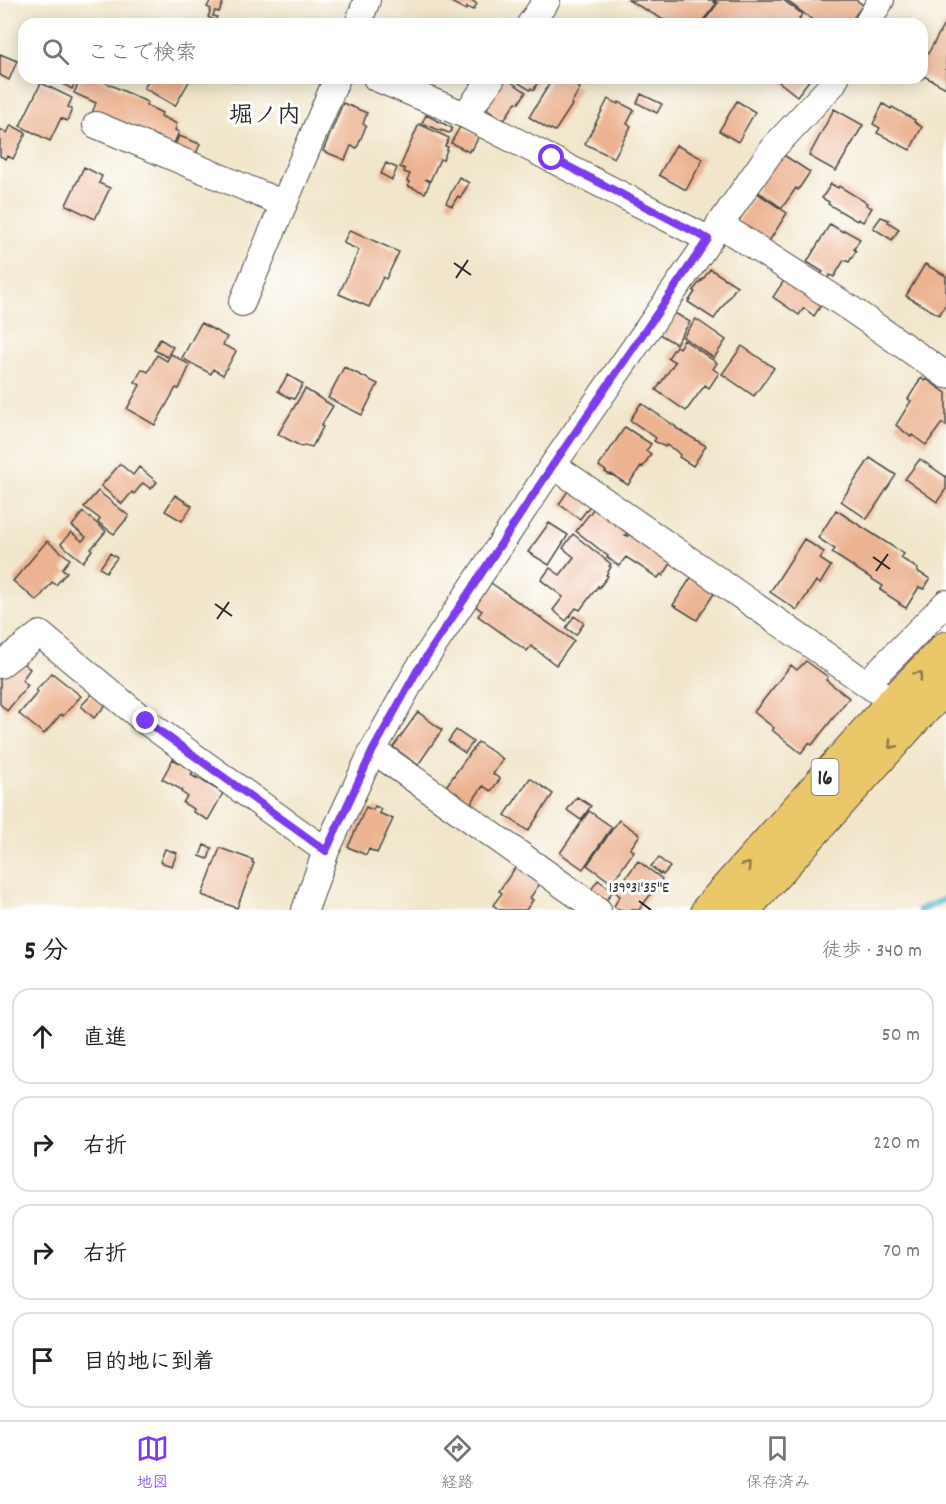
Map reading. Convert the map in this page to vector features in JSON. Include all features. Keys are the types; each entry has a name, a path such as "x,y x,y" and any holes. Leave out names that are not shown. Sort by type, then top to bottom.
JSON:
{"highway":[{"name":"16","path":"708,910 893,702 946,648"},
{"name":"16","path":"743,910 916,717 946,687"}],"street":[{"path":"360,18 367,0"},
{"path":"534,18 547,0"},
{"path":"870,18 881,0"},
{"path":"242,303 334,84"},
{"path":"390,84 465,116 714,232 848,307 946,375"},
{"path":"465,116 488,84"},
{"path":"305,910 326,851 373,750 417,671 553,465 773,148 833,84"},
{"path":"96,125 284,204"},
{"path":"553,465 893,702"},
{"path":"867,683 946,603"},
{"path":"0,665 40,634 146,721 326,851"},
{"path":"373,750 598,910"}],"building":[{"path":"211,0 224,0 219,12 215,11 213,16 216,18 208,17 211,9 207,7"},
{"path":"447,0 471,0 477,4 473,10 467,7 466,10"},
{"path":"628,0 712,0 716,4 705,18 660,18"},
{"path":"713,0 783,0 802,14 800,18 707,18 718,3"},
{"path":"786,0 856,0 863,5 853,18 810,18"},
{"path":"946,21 946,88 928,78 928,54"},
{"path":"0,54 17,61 9,80 0,75"},
{"path":"41,84 72,98 68,107 72,109 67,121 61,118 50,141 20,126"},
{"path":"63,84 74,84 72,89"},
{"path":"78,84 109,84 147,102 146,105 162,113 161,116 177,124 175,130 179,132 171,150 92,113 96,103 74,93"},
{"path":"146,84 188,84 175,106 144,88"},
{"path":"498,84 514,84 526,92 504,120 487,109 485,105"},
{"path":"520,84 537,84 534,90 531,88 530,90"},
{"path":"549,84 573,84 580,88 555,131 529,117"},
{"path":"782,84 806,84 797,96"},
{"path":"641,94 662,104 657,113 637,103"},
{"path":"608,99 634,110 627,124 631,126 614,158 585,144"},
{"path":"737,101 755,112 738,142 719,131"},
{"path":"343,103 367,113 363,124 366,126 357,148 351,146 345,160 323,151"},
{"path":"883,104 915,120 914,122 922,127 910,150 877,133 880,128 873,124"},
{"path":"834,109 863,125 836,171 809,156"},
{"path":"426,115 452,128 451,132 441,131 422,123"},
{"path":"419,124 449,138 443,160 440,159 430,181 425,179 430,182 425,193 408,186 410,182 407,181 410,174 404,172 405,169 400,167"},
{"path":"11,125 26,133 13,159 8,156 6,159 0,156 0,129 7,133"},
{"path":"460,127 479,136 469,152 451,143"},
{"path":"179,136 200,144 194,159 173,150"},
{"path":"676,145 703,159 686,190 659,175"},
{"path":"782,154 810,172 782,208 757,191"},
{"path":"386,163 397,168 392,180 381,174"},
{"path":"84,167 102,176 99,183 110,188 95,219 66,205"},
{"path":"459,177 469,183 452,206 446,203"},
{"path":"831,184 838,188 839,186 872,208 863,222 858,219 857,221 822,198"},
{"path":"757,193 787,213 768,243 737,223"},
{"path":"881,217 889,220 888,222 899,229 892,240 873,228"},
{"path":"830,224 860,239 849,262 844,260 834,277 830,275 827,279 820,275 823,272 807,262"},
{"path":"350,230 399,252 386,279 383,277 369,307 339,294 359,250 343,243"},
{"path":"925,264 946,276 946,304 939,315 906,296"},
{"path":"710,269 737,286 714,319 688,302 695,292 693,291"},
{"path":"785,279 822,304 814,316 804,308 799,315 773,297"},
{"path":"673,312 690,322 676,344 659,334"},
{"path":"696,319 726,340 714,358 683,337"},
{"path":"201,323 227,337 223,345 236,351 223,375 213,369 211,374 182,358"},
{"path":"160,339 173,347 167,357 154,350"},
{"path":"684,340 717,363 713,369 719,373 709,388 705,385 686,411 656,390 675,362 668,358 676,346 679,348"},
{"path":"742,346 774,368 754,396 722,374"},
{"path":"171,354 190,365 179,389 176,388 155,425 127,409 140,385 135,382 142,369 148,372 157,355 167,361"},
{"path":"344,367 378,384 362,415 328,398"},
{"path":"288,375 303,384 294,399 278,391"},
{"path":"921,378 946,393 946,426 942,423 926,445 896,425 911,401 908,399"},
{"path":"305,389 333,406 312,447 304,445 302,447 278,434"},
{"path":"641,403 706,446 693,466 679,457 680,455 675,450 654,441 656,438 630,420"},
{"path":"625,427 651,444 646,451 651,454 628,485 599,466"},
{"path":"870,458 896,475 867,519 841,501"},
{"path":"920,459 946,477 946,489 937,502 905,479"},
{"path":"120,464 133,475 139,467 157,482 151,489 143,483 122,504 101,486"},
{"path":"570,488 592,503 580,519 559,504"},
{"path":"98,491 129,516 114,534 84,507"},
{"path":"175,495 192,506 182,521 165,511"},
{"path":"594,508 627,533 625,535 628,536 630,533 673,560 663,576 661,574 658,578 626,557 619,566 576,531"},
{"path":"836,510 904,554 901,558 930,579 924,589 919,587 906,608 880,590 883,586 832,553 835,549 818,538"},
{"path":"83,512 106,531 83,562 61,544 71,532 82,541 86,537 72,526"},
{"path":"549,523 568,535 549,565 528,552"},
{"path":"573,534 611,564 609,566 611,567 606,575 608,576 599,588 598,586 580,610 576,608 566,621 553,610 563,597 541,580 550,568 560,575 574,557 563,548"},
{"path":"804,539 824,552 820,559 831,566 820,584 816,581 797,610 770,592"},
{"path":"47,541 70,559 62,569 67,572 56,585 52,582 37,601 13,581"},
{"path":"110,553 117,558 106,572 100,568"},
{"path":"694,573 717,589 697,620 673,605"},
{"path":"491,583 574,641 556,665 531,646 527,651 478,616 482,611 474,605"},
{"path":"574,616 584,623 576,635 566,628"},
{"path":"20,661 30,669 22,680 28,685 7,711 0,704 0,678"},
{"path":"806,661 828,677 826,680 849,698 812,745 809,743 801,753 754,712 791,665 797,670"},
{"path":"52,673 81,696 44,734 19,714 38,692 36,690"},
{"path":"94,692 107,704 94,718 81,706"},
{"path":"418,712 442,730 418,765 393,747"},
{"path":"456,730 473,742 465,753 448,741"},
{"path":"478,742 503,759 493,774 500,779 491,791 483,786 469,806 444,789"},
{"path":"173,759 193,771 191,775 223,793 208,820 193,812 194,809 183,803 187,796 181,792 182,790 162,779"},
{"path":"530,778 553,794 528,831 505,815"},
{"path":"577,797 591,806 581,820 567,810"},
{"path":"375,806 381,809 379,813 393,819 377,853 369,849 366,855 348,847 366,807 373,810"},
{"path":"589,811 612,827 583,869 560,853"},
{"path":"619,820 640,835 630,849 634,851 612,883 587,865"},
{"path":"204,845 212,848 208,859 200,856"},
{"path":"220,848 253,860 254,863 237,908 202,895"},
{"path":"165,849 177,853 172,866 160,862"},
{"path":"659,858 670,867 663,875 651,866"},
{"path":"638,861 662,879 639,910 619,910 614,906 620,896 615,892"},
{"path":"517,865 541,882 530,898 533,900 526,910 500,910 493,905 502,893 499,891"},
{"path":"598,880 613,891 603,905 588,894"}],"waterway":[{"path":"920,910 946,899"}],"district":[{"name":"堀ノ内","path":"265,114"}],"route":[{"path":"146,721 326,851 373,750 417,671 553,465 708,239 552,158"}]}
